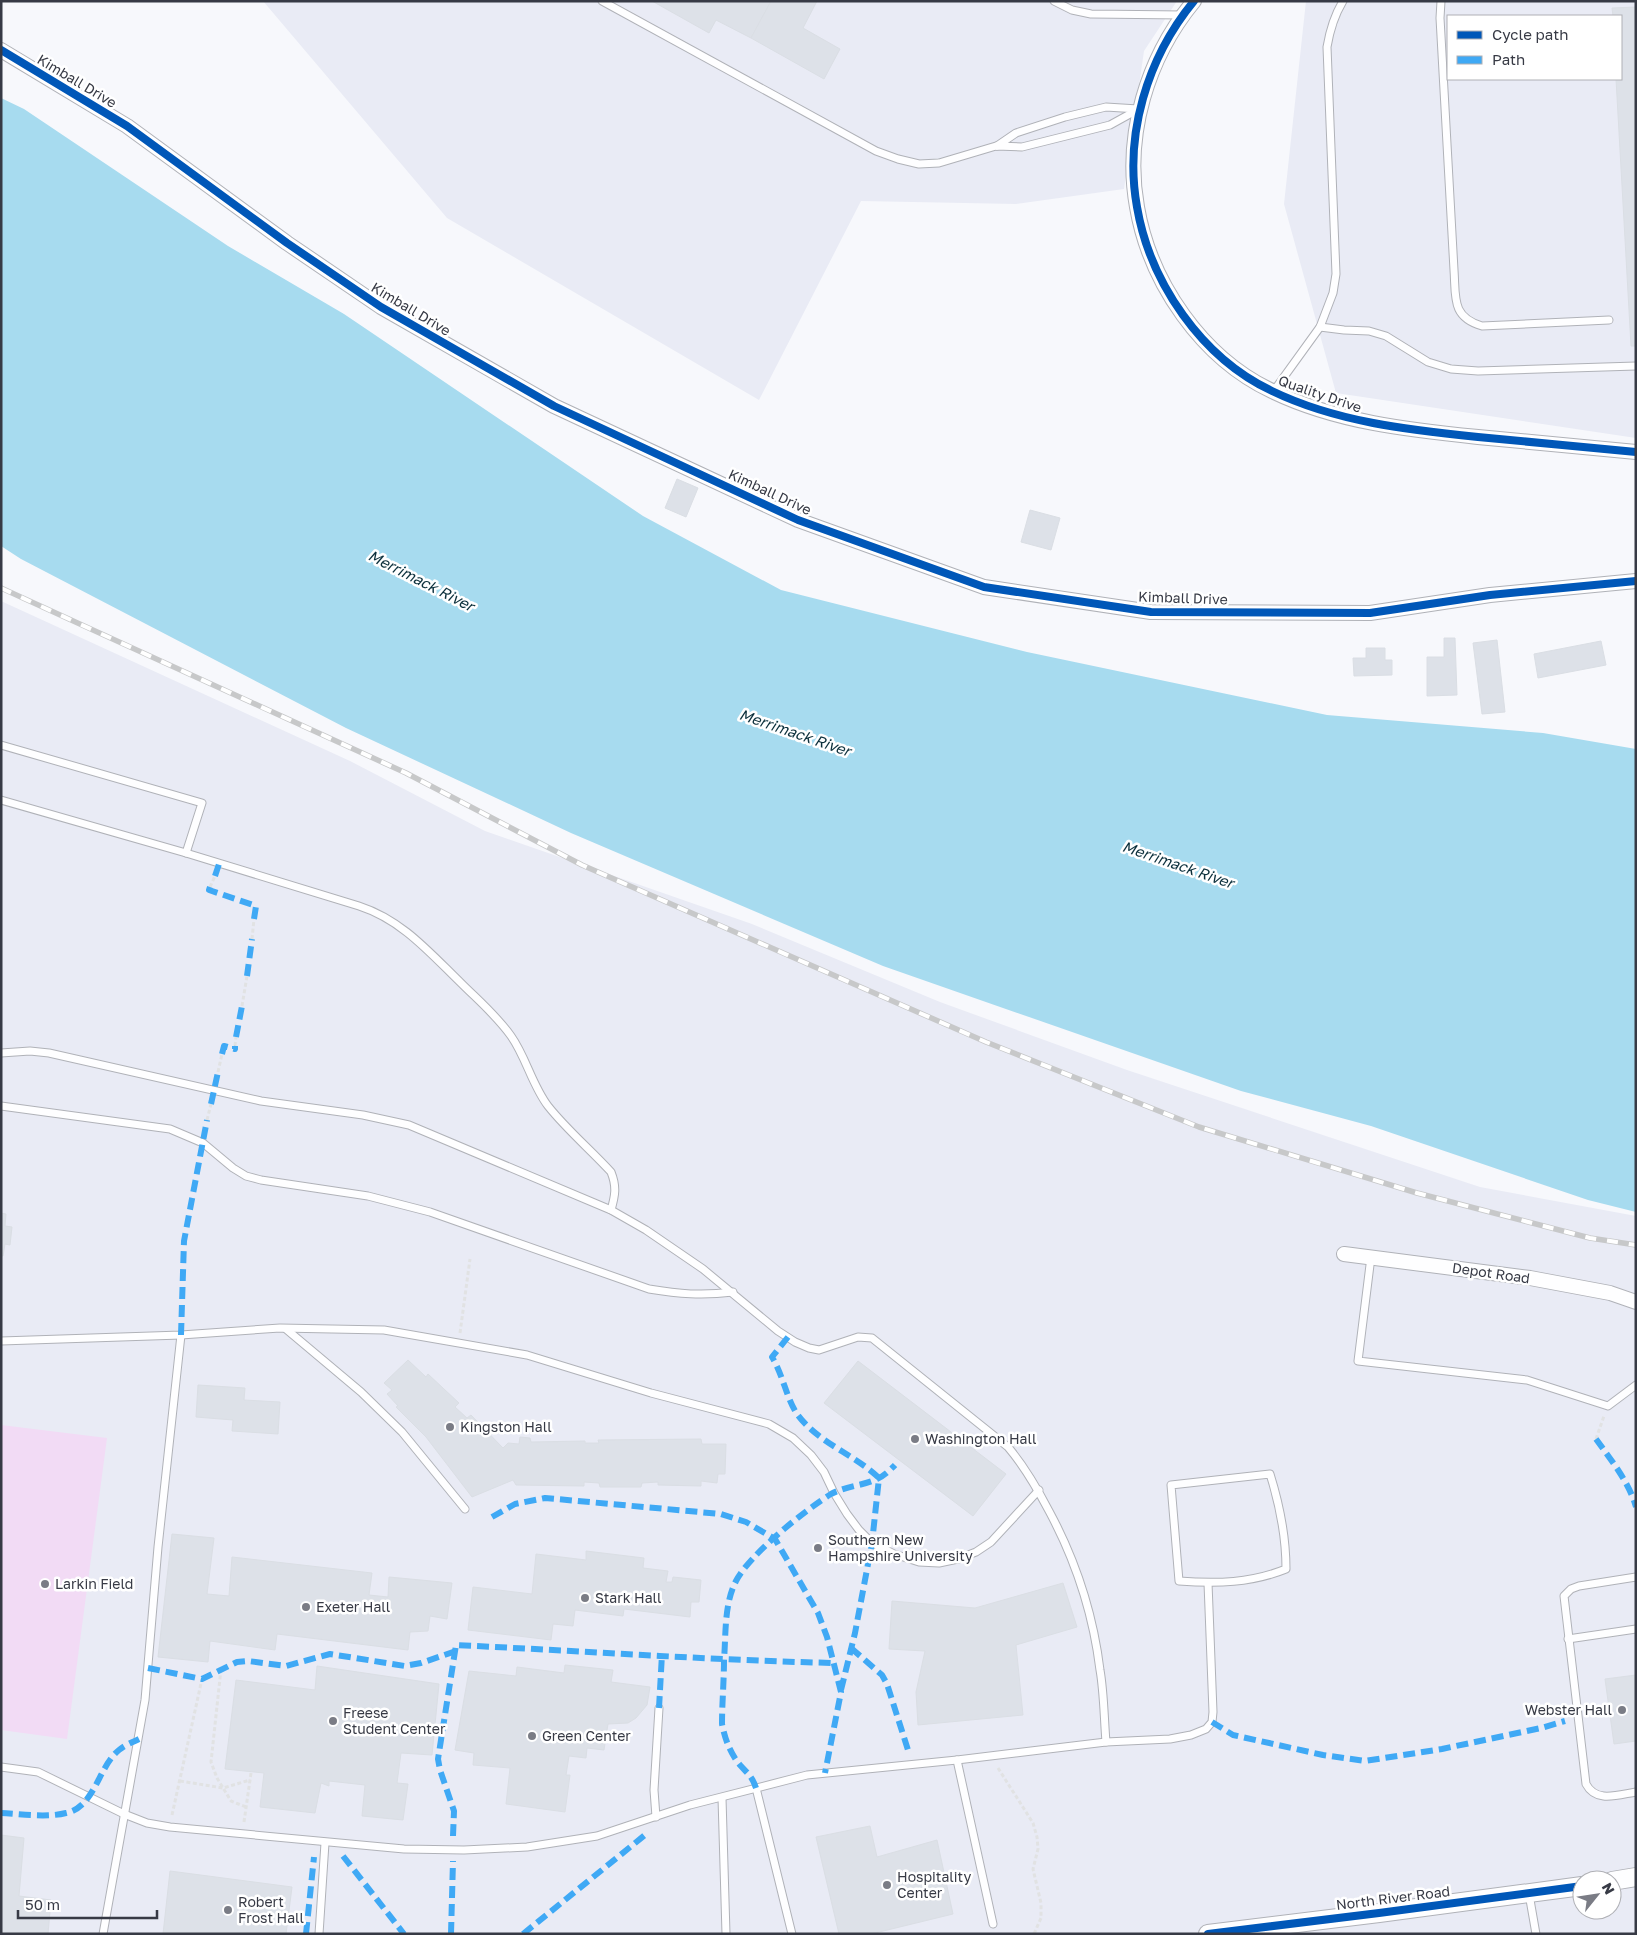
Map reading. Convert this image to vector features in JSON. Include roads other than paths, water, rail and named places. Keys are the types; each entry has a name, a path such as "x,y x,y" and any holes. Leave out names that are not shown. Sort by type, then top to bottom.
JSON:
{"street":[{"name":"Quality Drive","path":"1194,1 1183,15 1161,53 1139,109 1133,155 1135,196 1141,229 1152,261 1171,296 1194,330 1220,356 1246,376 1272,392 1319,409 1361,421 1422,431 1636,452"},
{"name":"Kimball Drive","path":"1,50 126,126 381,308 554,406 798,520 984,587 1151,612 1370,613 1490,595 1636,581"},
{"name":"Depot Road","path":"1344,1254 1530,1278 1610,1293 1636,1302"},
{"path":"1622,1879 1636,1877"},
{"name":"North River Road","path":"1208,1934 1572,1887"}],"lane":[{"path":"602,1 876,151 919,164 939,163 996,146 1016,133 1106,106 1139,109"},
{"path":"1054,1 1072,10 1091,14 1183,15"},
{"path":"1272,392 1320,327 1333,293 1336,274 1327,47 1334,16 1343,1"},
{"path":"1441,1 1440,18 1453,260 1456,299 1460,313 1470,323 1482,326 1609,320"},
{"path":"996,146 1022,147 1110,125 1139,109"},
{"path":"1320,327 1369,331 1386,336 1428,362 1451,370 1478,371 1636,366"},
{"path":"1,745 202,803 186,854"},
{"path":"1,800 376,912 409,932 498,1020 520,1051 535,1084 547,1104 562,1123 611,1172 616,1192 611,1210"},
{"path":"1,1053 30,1051 49,1054 261,1101 363,1115 409,1125 611,1210 675,1248 732,1292 778,1331 795,1342 818,1350 858,1336 872,1338 1008,1447 1024,1465 1039,1490 1068,1549 1081,1581 1092,1622 1100,1670 1106,1742"},
{"path":"1,1106 170,1129 203,1143 233,1168 246,1176 396,1202 430,1212 648,1288 680,1295 708,1295 732,1292"},
{"path":"1371,1257 1358,1361 1527,1380 1608,1406 1636,1385"},
{"path":"1,1341 180,1335 286,1328 384,1330 527,1355 651,1393 769,1424 793,1438 811,1455 824,1472 847,1514 872,1543 894,1554 919,1562 938,1563 958,1559 976,1552 991,1542 1039,1490"},
{"path":"286,1328 361,1392 402,1432 465,1509"},
{"path":"103,1934 145,1700 158,1548 180,1335"},
{"path":"1270,1474 1280,1504 1286,1547 1286,1569 1266,1577 1208,1583 1179,1581 1171,1485 1270,1474"},
{"path":"1636,1577 1571,1589 1564,1596 1586,1784 1590,1793 1598,1796 1636,1792"},
{"path":"1,1767 38,1772 56,1779 124,1814 147,1823 170,1828 325,1843 432,1850 527,1847 597,1836 690,1805 784,1780 825,1773 957,1760 1106,1742 1191,1736 1206,1729 1212,1722 1208,1583"},
{"path":"1568,1639 1636,1629"},
{"path":"656,1817 654,1790 658,1708"},
{"path":"957,1760 993,1924"},
{"path":"756,1788 792,1934"},
{"path":"722,1798 726,1934"},
{"path":"319,1934 325,1843"},
{"path":"1529,1893 1536,1934"}],"water":[{"name":"Merrimack River","path":"1,98 24,109 228,246 344,314 643,516 781,590 1027,652 1327,715 1543,733 1636,749 1636,1212 1588,1200 1371,1126 1241,1091 883,966 571,833 346,728 21,559 1,546"}],"railway":[{"path":"1,588 406,773 582,865 986,1042 1199,1127 1417,1193 1590,1238 1636,1245"}],"place":[{"name":"Kingston Hall","path":"450,1427"},
{"name":"Washington Hall","path":"915,1439"},
{"name":"Southern New Hampshire University","path":"818,1548"},
{"name":"Larkin Field","path":"45,1584"},
{"name":"Stark Hall","path":"585,1598"},
{"name":"Exeter Hall","path":"306,1607"},
{"name":"Webster Hall","path":"1622,1710"},
{"name":"Freese Student Center","path":"333,1721"},
{"name":"Green Center","path":"532,1736"},
{"name":"Hospitality Center","path":"887,1885"},
{"name":"Robert Frost Hall","path":"228,1910"}]}
